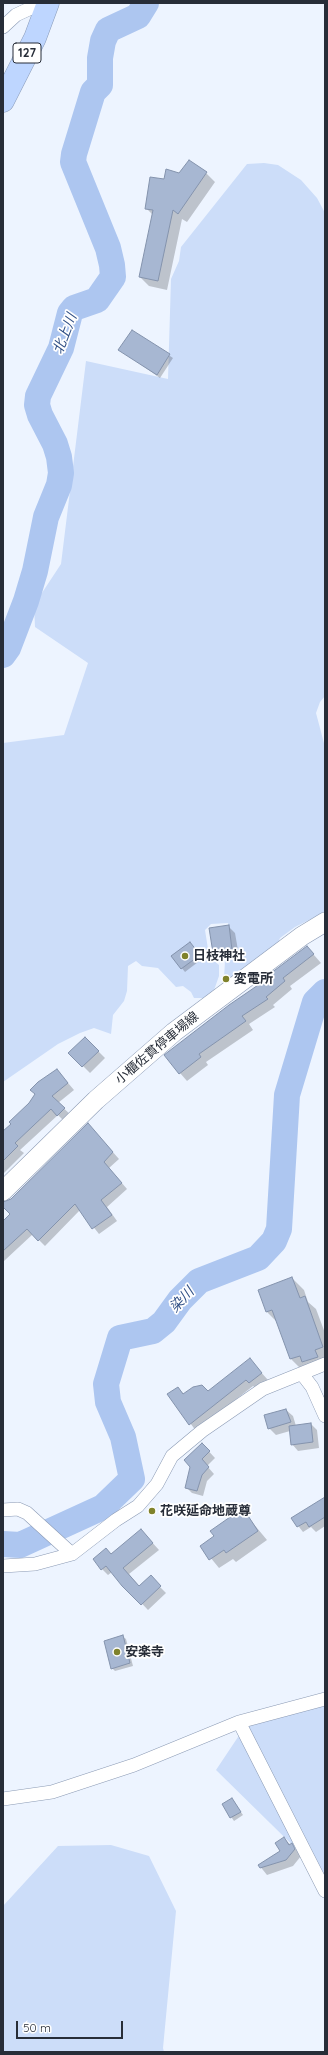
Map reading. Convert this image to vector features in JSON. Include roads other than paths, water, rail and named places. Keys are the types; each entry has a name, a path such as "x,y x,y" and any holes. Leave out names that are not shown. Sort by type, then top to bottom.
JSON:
{"highway":[{"name":"127","path":"3,101 35,38 47,5"}],"main road":[{"name":"小櫃佐貫停車場線","path":"3,1191 96,1100 174,1032 302,936 325,922"}],"street":[{"path":"3,27 16,15 31,8 47,5"},
{"path":"3,1566 35,1564 68,1552 138,1506 157,1484 172,1456 202,1431 263,1390 325,1364"},
{"path":"302,1374 312,1387 325,1416"},
{"path":"3,1510 18,1509 27,1513 68,1552"},
{"path":"3,1799 52,1792 134,1765 239,1722 325,1699"},
{"path":"239,1722 325,1891"}],"waterway":[{"name":"北上川","path":"3,655 8,648 26,601 35,571 46,517 59,485 61,473 59,457 55,444 40,415 37,405 38,396 61,348 70,313 74,308 97,300 113,277 108,248 73,162 74,154 93,92 100,85 100,58 103,41 108,30 138,16 146,3"},
{"name":"染川","path":"3,1544 20,1545 103,1507 132,1479 123,1437 108,1402 106,1384 120,1338 153,1331 164,1322 180,1300 199,1281 258,1258 274,1241 279,1229 287,1095 315,1002 325,992"}],"place":[{"name":"日枝神社","path":"185,956"},
{"name":"変電所","path":"226,979"},
{"name":"花咲延命地蔵尊","path":"152,1511"},
{"name":"安楽寺","path":"117,1652"}]}
